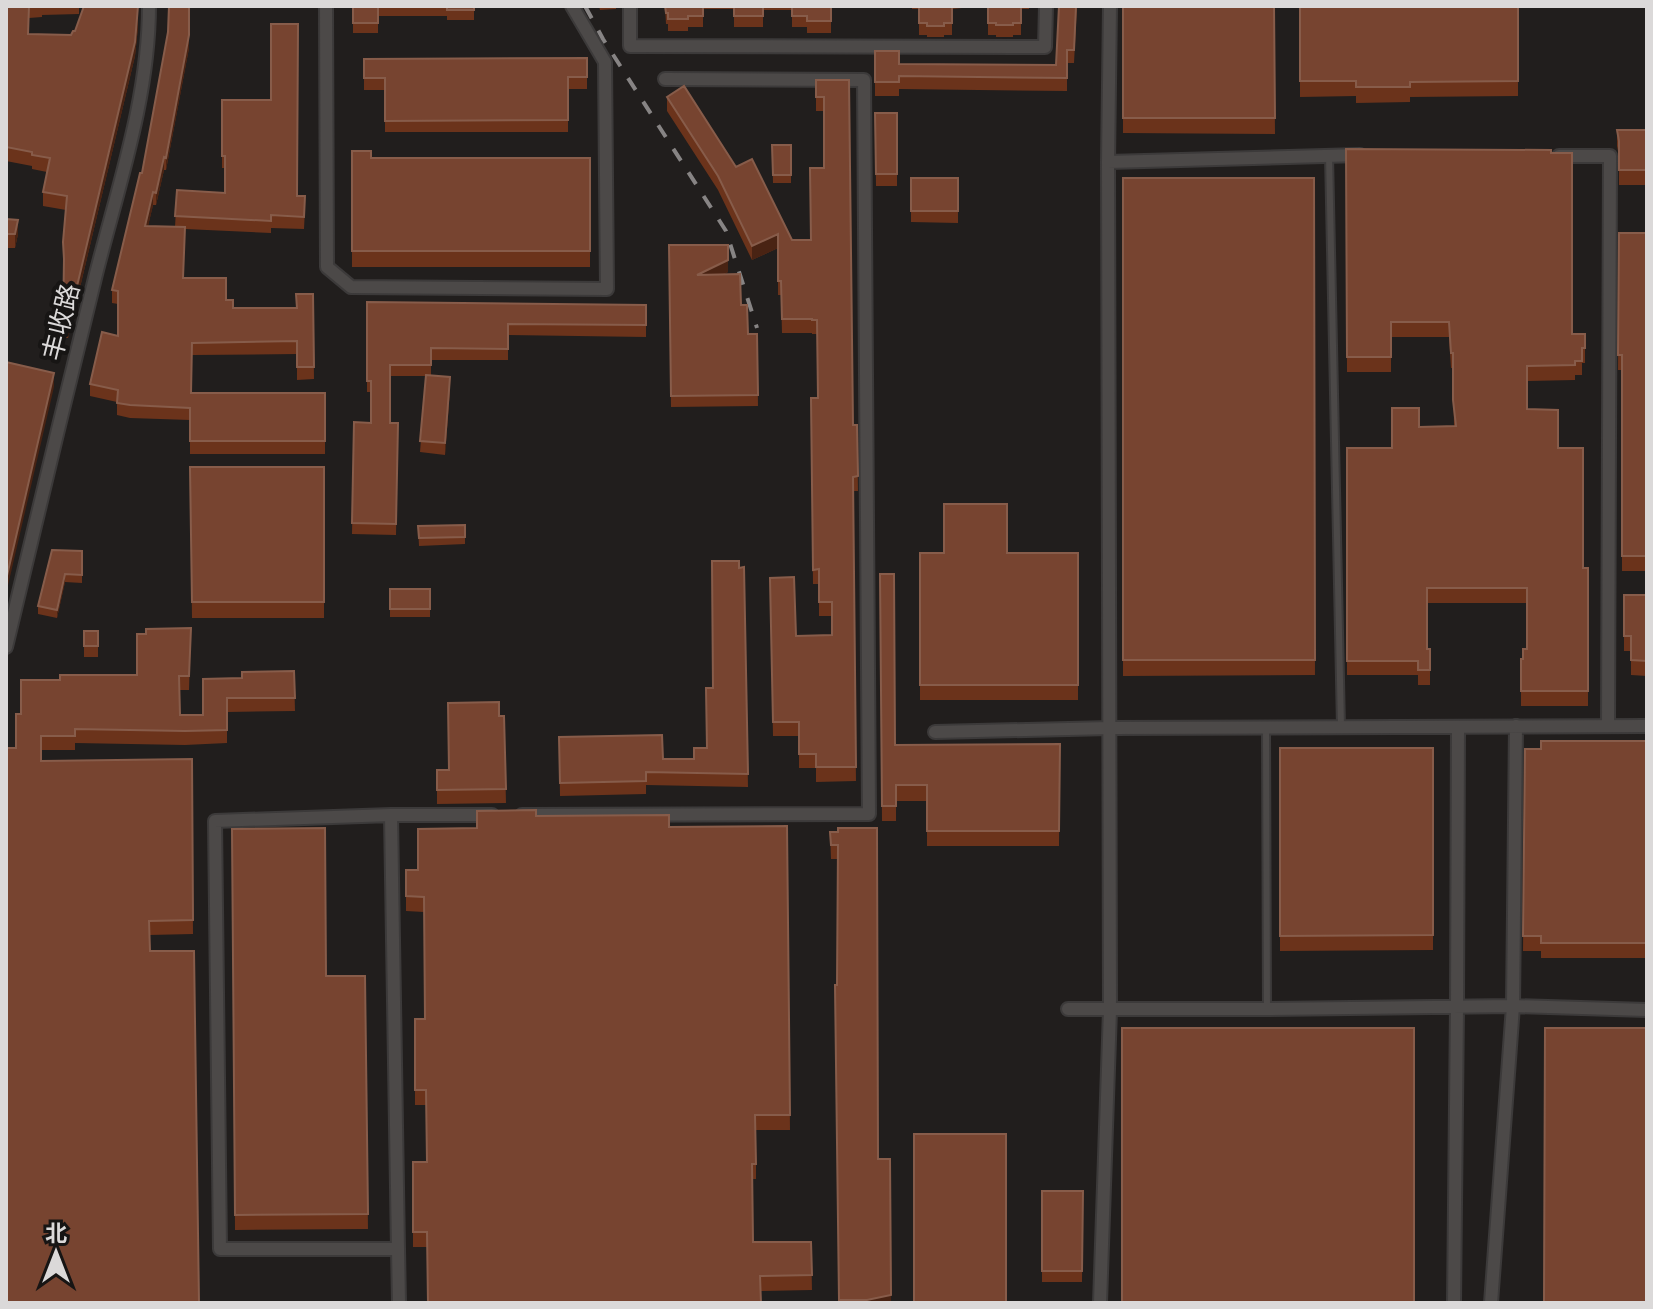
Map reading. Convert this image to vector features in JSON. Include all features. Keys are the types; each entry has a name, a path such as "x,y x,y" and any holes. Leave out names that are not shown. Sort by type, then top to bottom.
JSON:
{"street":[{"name":"丰收路","path":"6,647 137,113 149,31 149,6"},
{"path":"326,6 327,267 351,287 607,289 605,62 572,6"},
{"path":"630,6 630,46 1029,47 1045,47 1046,6"},
{"path":"1100,1303 1110,1010 1110,6"},
{"path":"398,1249 220,1249 215,821 391,815 869,814 864,80 665,79"},
{"path":"1108,162 1376,155"},
{"path":"1547,156 1610,156 1608,726"},
{"path":"1491,1303 1513,1006 1516,726"},
{"path":"935,732 1110,728 1647,726"},
{"path":"1454,1303 1458,728"},
{"path":"391,815 399,1303"},
{"path":"1068,1009 1513,1006 1647,1010"}],"lane":[{"path":"1329,155 1341,728"},
{"path":"1266,729 1267,1009"}],"building":[{"path":"6,6 29,6 28,34 71,35 84,6 138,6 135,42 68,324 63,323 63,242 67,196 43,192 50,158 6,147"},
{"path":"169,6 189,6 189,35 166,158 145,226 185,227 183,278 226,278 226,300 233,300 233,308 297,308 296,294 313,294 314,367 297,367 297,341 192,343 191,393 325,393 325,441 190,441 190,408 117,403 118,390 90,384 102,332 118,336 118,291 112,290 142,173 168,32"},
{"path":"353,6 378,6 378,23 353,23"},
{"path":"447,6 474,6 474,10 447,10"},
{"path":"665,6 703,6 703,16 668,19"},
{"path":"734,6 763,6 763,16 734,16"},
{"path":"792,6 831,6 831,21 807,21 807,16 792,16"},
{"path":"919,6 952,6 952,23 927,26 927,23 919,23"},
{"path":"988,6 1021,6 1021,23 988,23"},
{"path":"1059,6 1076,6 1074,50 1067,50 1067,78 899,76 899,82 875,82 875,51 899,51 899,64 1056,65"},
{"path":"1123,6 1274,6 1275,118 1123,118"},
{"path":"1300,6 1518,6 1518,81 1410,82 1410,87 1356,87 1356,81 1300,81"},
{"path":"271,24 298,24 297,196 305,196 304,217 271,215 271,221 175,216 177,190 225,193 222,100 271,100"},
{"path":"587,58 587,77 568,77 568,120 385,121 385,78 364,78 364,59"},
{"path":"816,80 849,80 853,425 857,425 858,476 853,477 856,767 816,767 816,754 799,754 799,722 773,722 770,578 794,577 796,636 832,635 832,602 819,602 819,569 813,570 811,398 818,398 817,320 782,319 778,234 752,246 718,176 667,97 684,86 736,167 752,159 792,240 811,240 810,168 824,168 824,97 816,97"},
{"path":"875,113 897,113 897,174 876,174"},
{"path":"1617,130 1647,130 1647,170 1619,170"},
{"path":"772,145 791,145 791,175 773,175"},
{"path":"1346,149 1551,150 1551,153 1572,153 1572,334 1585,334 1585,348 1582,348 1582,361 1575,361 1575,365 1527,366 1527,409 1558,410 1558,448 1583,448 1583,568 1588,568 1588,691 1521,691 1521,659 1523,649 1527,649 1527,588 1427,588 1430,670 1418,670 1418,661 1347,661 1347,448 1392,448 1392,408 1419,408 1419,427 1456,426 1449,322 1391,322 1391,357 1347,357"},
{"path":"352,151 371,151 371,158 590,158 590,251 352,251"},
{"path":"911,178 958,178 958,211 911,211"},
{"path":"1123,178 1314,178 1315,660 1123,660"},
{"path":"6,219 18,220 15,234 6,234"},
{"path":"1619,233 1647,233 1647,556 1622,556"},
{"path":"669,245 728,245 728,260 697,275 740,274 741,305 747,305 748,334 757,334 758,395 671,396"},
{"path":"367,302 646,305 646,325 508,324 508,349 431,348 431,365 390,365 390,423 398,423 396,524 352,523 354,422 371,423 371,381 367,381"},
{"path":"6,362 54,373 6,580"},
{"path":"426,375 450,377 445,443 420,441"},
{"path":"190,467 324,467 324,602 192,602"},
{"path":"944,504 1007,504 1007,553 1078,553 1078,685 920,685 920,553 944,553"},
{"path":"465,525 465,537 419,538 418,526"},
{"path":"52,550 82,551 82,575 65,574 57,610 38,606"},
{"path":"712,561 739,561 739,568 744,567 748,774 646,772 646,781 560,783 559,737 662,735 663,759 694,759 694,748 707,748 706,688 713,688"},
{"path":"880,574 894,574 895,745 1060,744 1059,831 927,831 927,785 896,785 896,806 882,806"},
{"path":"390,589 430,589 430,609 390,609"},
{"path":"1624,595 1647,595 1647,661 1631,660 1631,636 1624,636"},
{"path":"191,628 189,676 179,676 180,715 203,715 203,679 242,678 242,672 294,671 295,698 227,698 227,730 75,729 75,736 41,736 41,761 192,759 193,920 149,921 150,951 194,951 199,1303 6,1303 6,748 16,748 16,714 21,714 21,680 60,680 60,675 137,675 137,634 146,634 146,629"},
{"path":"84,631 98,631 98,646 84,646"},
{"path":"499,702 499,716 504,716 506,789 437,790 437,770 449,770 448,703"},
{"path":"1541,741 1647,741 1647,943 1541,943 1541,936 1523,936 1525,749 1541,749"},
{"path":"1280,748 1433,748 1433,935 1280,936"},
{"path":"536,810 536,816 669,815 669,827 787,826 790,1115 755,1115 753,1242 811,1242 812,1275 760,1276 761,1303 428,1303 427,1232 413,1232 413,1162 427,1162 426,1090 415,1090 415,1019 425,1019 424,897 406,896 406,870 418,870 418,829 477,828 477,811"},
{"path":"325,828 326,976 365,976 368,1214 235,1215 232,829"},
{"path":"838,828 877,828 878,1159 890,1159 891,1295 867,1300 839,1300 835,985 838,845 831,845 830,832 838,832"},
{"path":"1122,1028 1414,1028 1414,1303 1122,1303"},
{"path":"1545,1028 1647,1028 1647,1303 1544,1303"},
{"path":"914,1134 1006,1134 1006,1303 914,1303"},
{"path":"1042,1191 1083,1191 1082,1271 1042,1271"}],"railway":[{"path":"585,6 726,231 757,328"}]}
